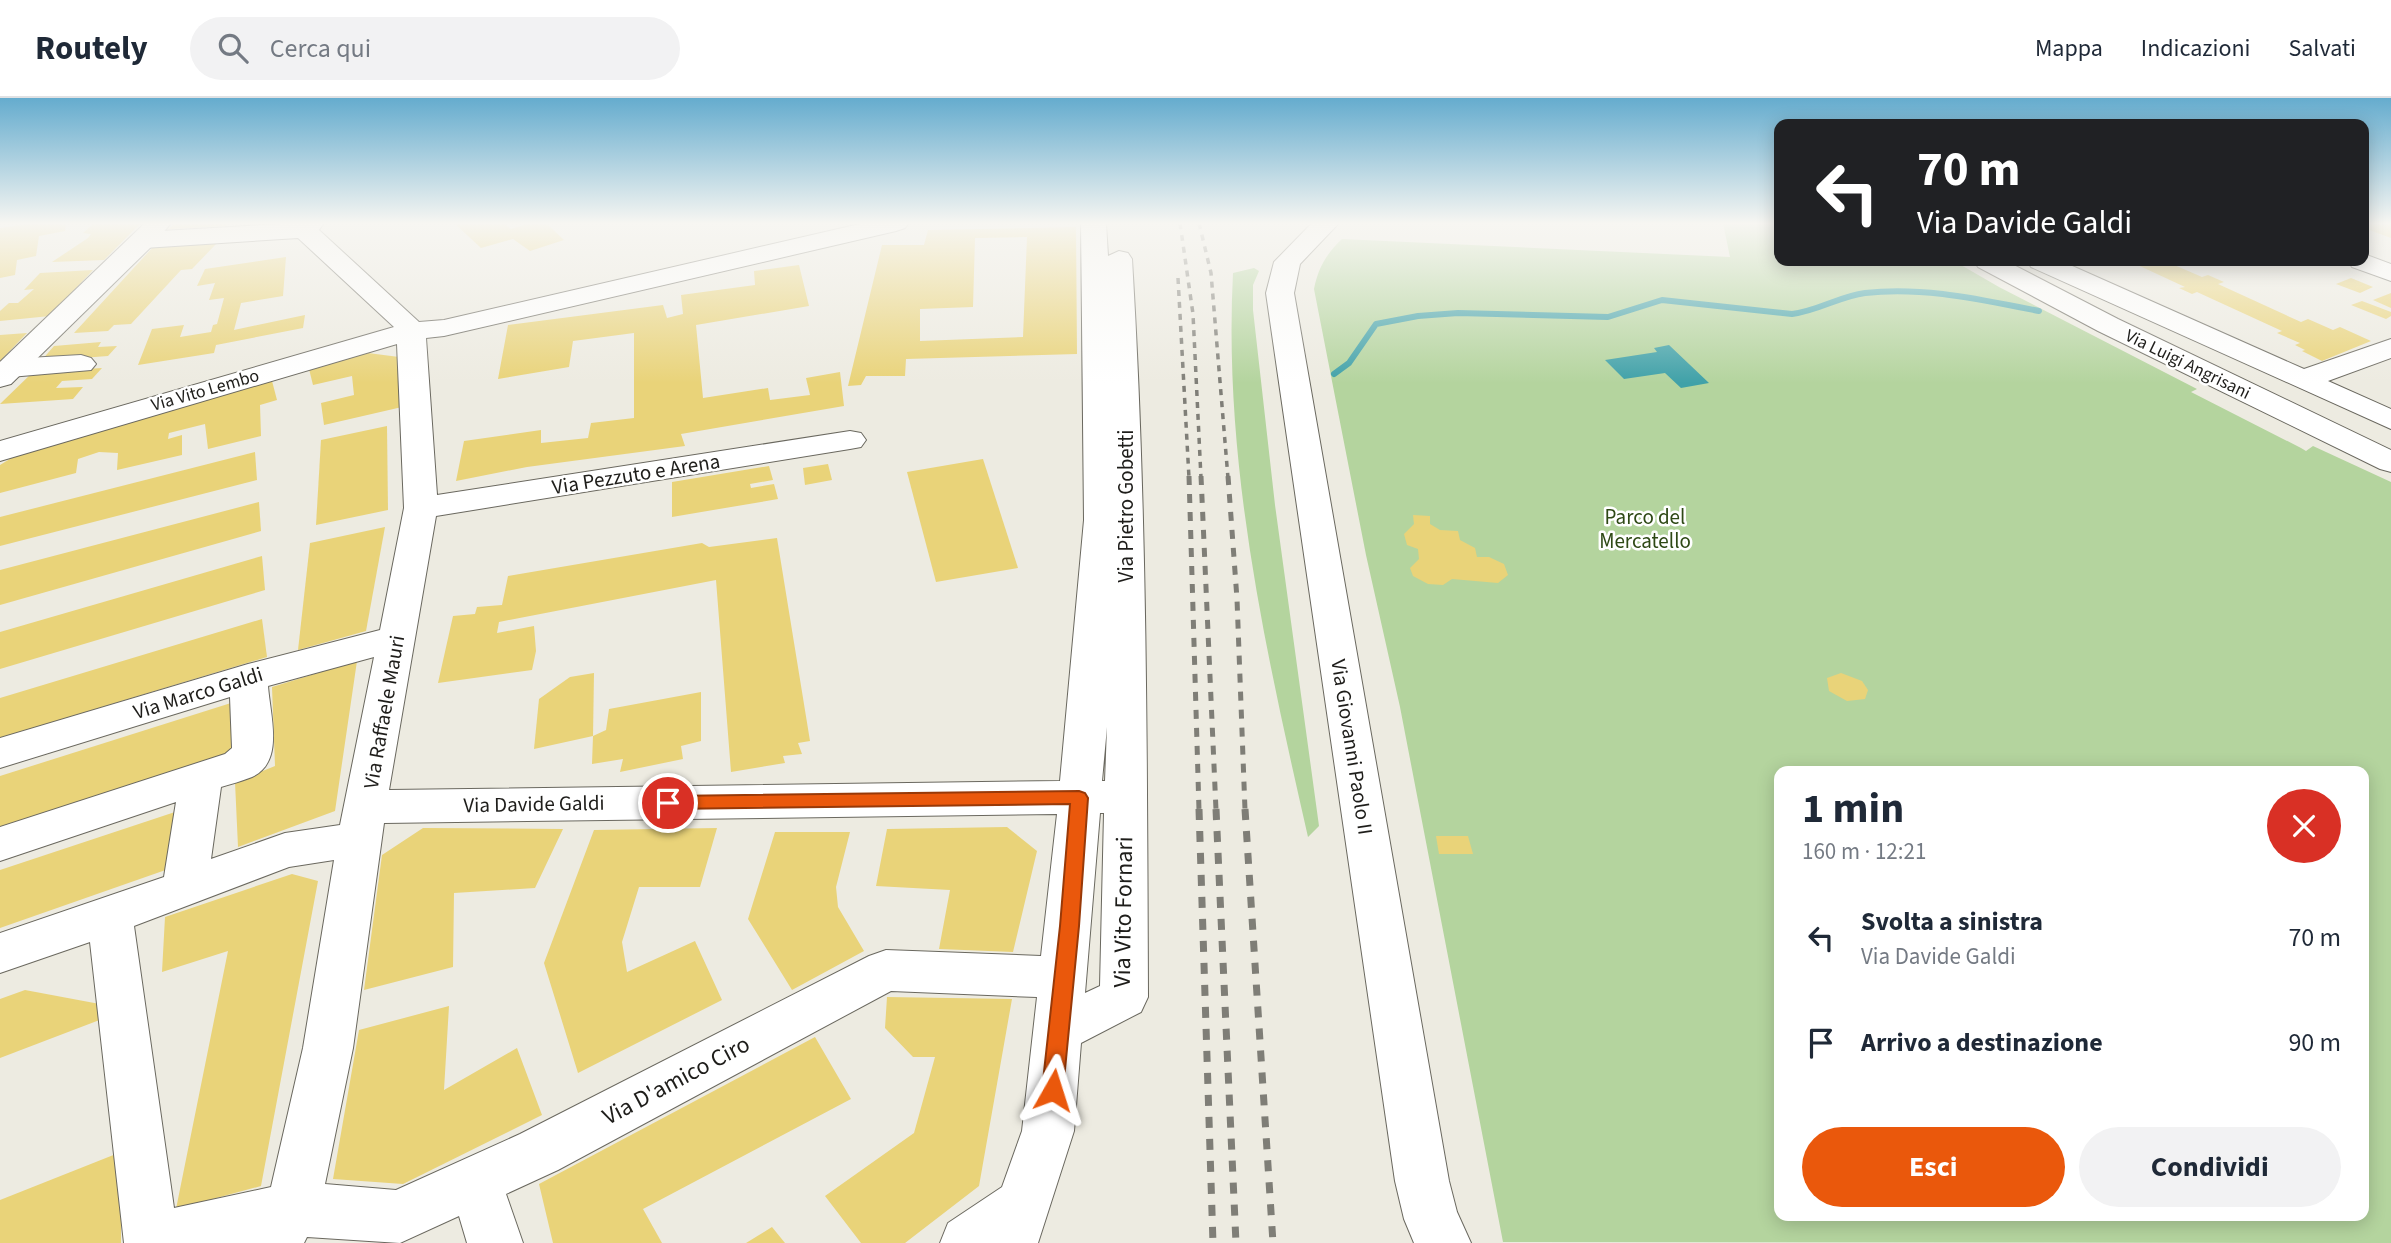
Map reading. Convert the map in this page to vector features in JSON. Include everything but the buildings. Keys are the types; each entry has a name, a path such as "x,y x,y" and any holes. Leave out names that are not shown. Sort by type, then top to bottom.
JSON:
{"street":[{"path":"5,373 104,276"},
{"path":"357,276 409,328 457,325 666,276"},
{"path":"409,328 436,313 594,276"},
{"name":"Via Pietro Gobetti","path":"1100,276 1110,352 1101,520 1112,566 1102,797"},
{"name":"Via Giovanni Paolo II","path":"1284,276 1280,293 1422,1181 1431,1219 1443,1243"},
{"name":"Via Luigi Angrisani","path":"2016,276 2108,325 2391,462"},
{"name":"Via Luigi Angrisani","path":"2074,276 2391,419"},
{"name":"Via Vito Lembo","path":"0,451 409,328"},
{"name":"Via Raffaele Mauri","path":"284,1226 328,1048 363,823 421,508 409,328"},
{"path":"2302,380 2391,348"},
{"path":"5,373 81,364"},
{"path":"2355,403 2391,389"},
{"name":"Via Pezzuto e Arena","path":"421,508 850,440"},
{"name":"Via Pietro Gobetti","path":"1102,797 1090,690 1112,566"},
{"name":"Via Marco Galdi","path":"0,753 248,678 397,638"},
{"path":"0,844 240,765 253,754 248,678"},
{"path":"185,888 201,777"},
{"path":"968,1243 1017,1224 1048,1131 1063,978 1102,797"},
{"name":"Via Davide Galdi","path":"0,953 110,916 363,823 1102,797"},
{"name":"Via Vito Fornari","path":"1058,1031 1124,997 1102,797"},
{"name":"Via D'amico Ciro","path":"110,916 151,1241 397,1217 539,1152 886,970 1063,978"},
{"path":"475,1181 495,1243"}],"green space":[{"path":"1233,276 1257,276 1253,285 1253,310 1275,505 1319,826 1308,837 1277,698 1251,557 1241,487 1232,344"},
{"name":"Parco del Mercatello","path":"1317,276 1981,276 2197,389 2191,392 2306,451 2313,446 2391,482 2391,1243 1503,1242 1400,707 1366,555 1314,289"}],"water":[{"path":"1669,345 1709,383 1681,388 1665,373 1624,379 1605,360 1657,352 1654,348"}],"waterway":[{"path":"1334,374 1349,363 1376,324 1418,316 1458,313 1608,317 1662,300 1792,314 1847,297 1887,291 1952,295 2039,311"}],"railway":[{"path":"1188,276 1193,314 1201,478"},
{"path":"1211,276 1228,478"},
{"path":"1178,278 1189,478"},
{"path":"1189,476 1199,810"},
{"path":"1201,476 1216,810"},
{"path":"1228,476 1237,599 1245,810"},
{"path":"1199,809 1213,1243"},
{"path":"1216,809 1236,1243"},
{"path":"1245,809 1273,1243"}],"route":[{"path":"668,803 1079,798 1070,926 1053,1090"}]}
